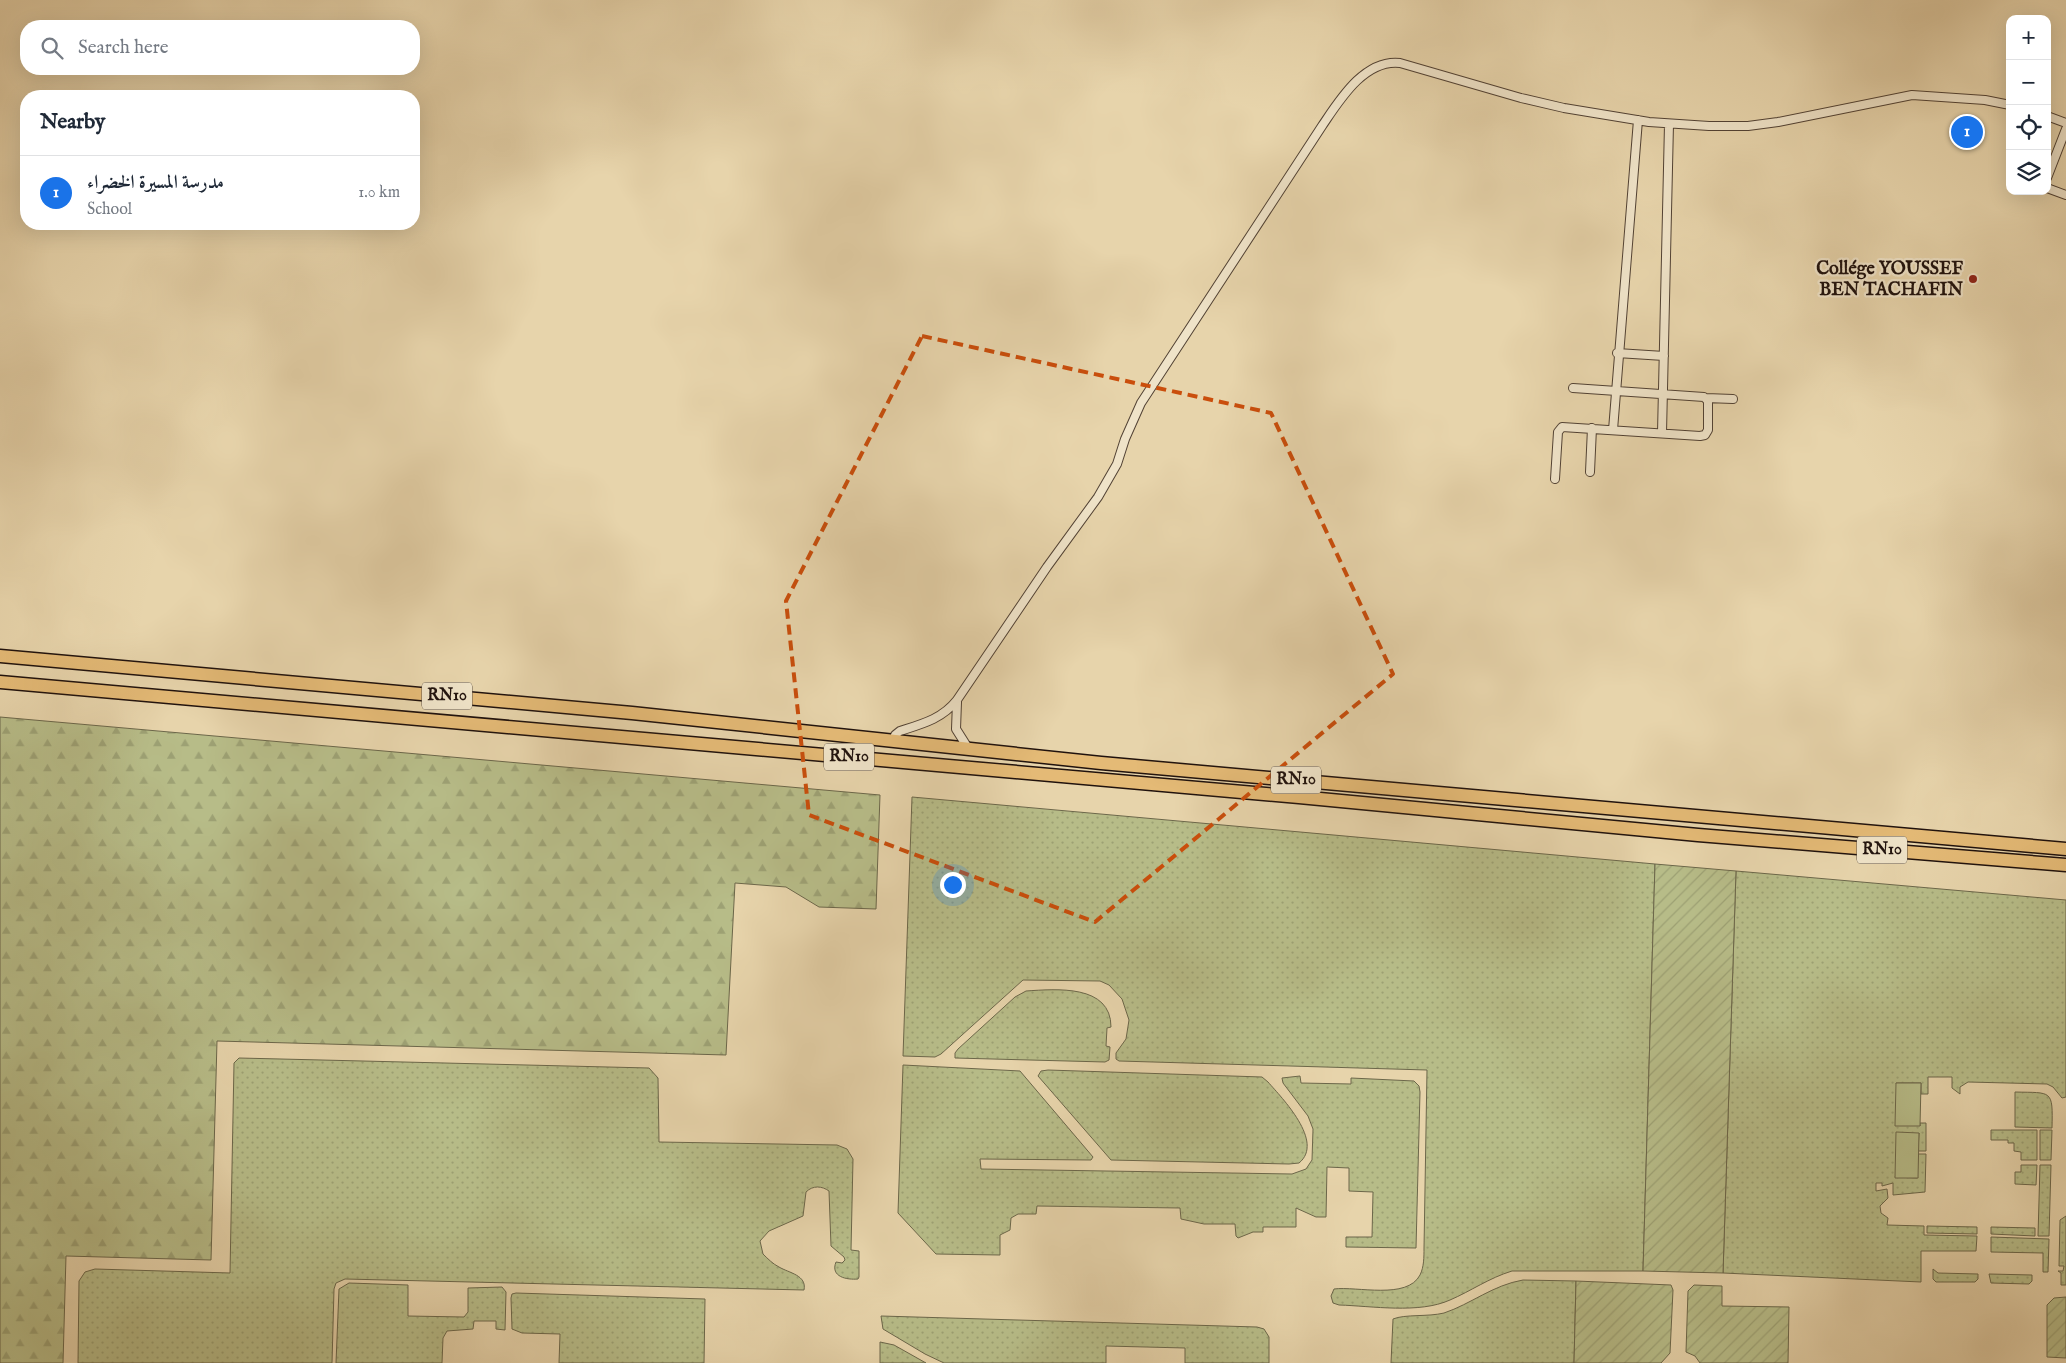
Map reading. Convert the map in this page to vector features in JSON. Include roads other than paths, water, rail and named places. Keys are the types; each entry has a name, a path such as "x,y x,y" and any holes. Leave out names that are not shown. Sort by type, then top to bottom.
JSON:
{"highway":[{"name":"RN10","path":"0,656 622,712 1102,763 2066,849"},
{"name":"RN10","path":"0,682 1698,835 2066,866"},
{"path":"892,761 893,742"},
{"path":"1698,835 1700,815"}],"street":[{"path":"893,742 895,735 900,731 936,719 950,710 1047,567 1098,497 1114,471 1134,416 1150,388 1322,126 1340,101 1362,77 1381,65 1400,63 1521,98 1592,114 1668,124 1748,126 1778,122 1912,95 2006,103"},
{"path":"2051,117 2066,123"},
{"path":"1612,430 1638,120"},
{"path":"1662,433 1668,124"},
{"path":"2051,168 2066,129"},
{"path":"2051,190 2066,196"},
{"path":"1617,353 1664,356"},
{"path":"1573,388 1733,399"},
{"path":"1555,479 1558,432 1563,427 1705,435 1708,430 1706,398"},
{"path":"1590,472 1592,428"},
{"path":"957,700 956,729 968,748"}],"place":[{"name":"مدرسة المسيرة الخضراء","path":"1967,132"},
{"name":"Collége YOUSSEF BEN TACHAFIN","path":"1973,279"}]}
